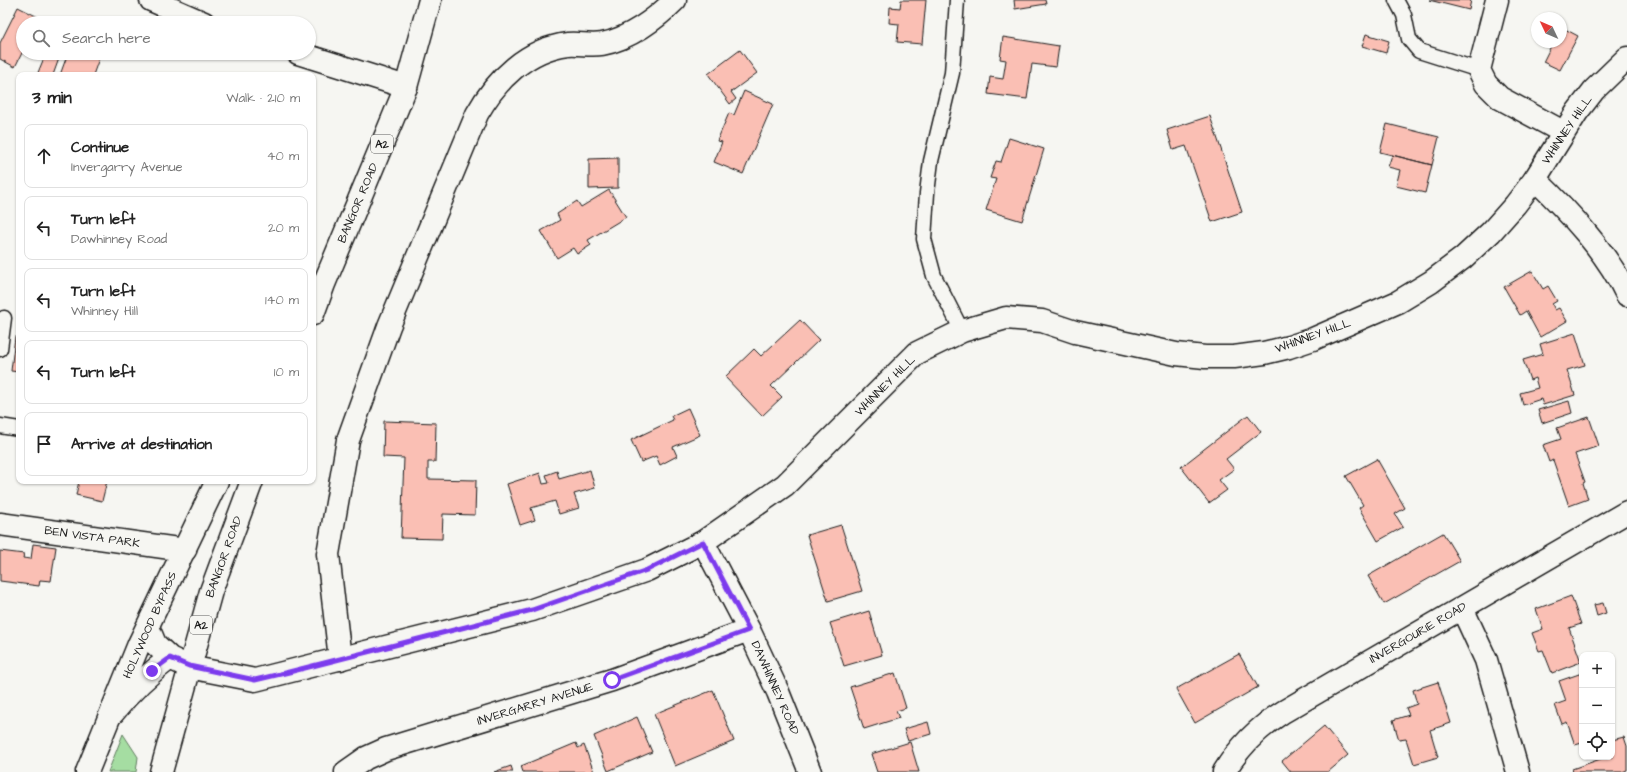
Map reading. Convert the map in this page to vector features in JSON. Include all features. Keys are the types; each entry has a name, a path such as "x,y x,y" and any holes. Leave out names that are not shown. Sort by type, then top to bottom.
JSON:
{"main road":[{"path":"151,0 188,16"},
{"name":"BANGOR ROAD","path":"316,306 406,88 430,0"},
{"path":"340,659 328,554 348,440 390,326 477,114 486,97 499,81 514,68 531,57 549,49 568,44 602,44 619,38 650,21 675,0"},
{"path":"1497,0 1479,70 1486,84 1500,98 1563,132"},
{"name":"WHINNEY HILL","path":"148,627 155,644 170,658 189,666 255,680 532,610 647,570 703,542 785,485 918,353 962,331 1006,318 1042,321 1075,332 1176,354 1234,357 1264,353 1289,347 1398,302 1431,282 1463,258 1491,232 1515,205 1535,179 1563,132 1577,112 1594,90 1627,58"},
{"path":"316,59 406,88"},
{"path":"1535,179 1590,238 1611,266 1627,295"},
{"name":"A2","path":"316,298 324,284"},
{"name":"HOLYWOOD BYPASS","path":"87,772 148,627 216,484"},
{"name":"BANGOR ROAD","path":"161,772 189,666 211,592 251,484"},
{"name":"INVERGOURIE ROAD","path":"1224,772 1246,742 1266,723 1627,512"},
{"name":"BEN VISTA PARK","path":"0,524 184,550"},
{"name":"DAWHINNEY ROAD","path":"703,542 749,630 778,692 810,772"},
{"path":"1462,608 1486,660 1518,772"},
{"name":"INVERGARRY AVENUE","path":"346,772 366,758 386,749 612,680 749,630"},
{"path":"110,717 129,692 152,671 170,658"}],"lane":[{"path":"957,0 952,73 931,161 924,239 934,276 962,331"},
{"path":"1396,0 1404,15 1409,39 1419,50 1479,70"},
{"path":"0,349 4,318"},
{"path":"0,426 16,428"}],"green space":[{"path":"123,734 138,757 136,772 108,772"}],"building":[{"path":"901,0 926,0 922,44 897,42 899,24 889,23 890,7 900,8"},
{"path":"1014,0 1045,0 1046,4 1015,9"},
{"path":"1429,0 1471,0 1469,10"},
{"path":"18,7 36,16 16,16 16,60 18,60 15,67 0,59 0,43"},
{"path":"1567,30 1578,36 1560,70 1543,62 1550,48 1567,48"},
{"path":"1366,34 1389,41 1386,53 1362,46"},
{"path":"1003,37 1059,46 1056,67 1032,64 1027,99 988,94 990,77 1003,79 1006,60 1000,59"},
{"path":"740,50 757,73 731,92 736,99 730,104 708,74"},
{"path":"43,60 58,60 54,72 38,72"},
{"path":"65,60 98,60 94,72 61,72"},
{"path":"744,91 773,104 743,174 714,162 722,142 717,141 729,113 734,115"},
{"path":"1210,116 1242,212 1212,222 1186,146 1173,150 1167,130"},
{"path":"1387,124 1439,137 1432,165 1380,152"},
{"path":"1009,138 1044,149 1022,221 986,210 996,179 990,178 996,161 1001,162"},
{"path":"1392,155 1432,165 1425,193 1396,186 1400,170 1388,167"},
{"path":"618,158 618,188 589,189 589,159"},
{"path":"609,190 626,217 588,240 591,245 577,254 573,248 557,258 541,231 560,220 557,214 577,201 581,207"},
{"path":"1532,271 1543,289 1548,286 1557,301 1552,304 1555,310 1559,308 1567,321 1540,337 1526,311 1520,315 1504,287"},
{"path":"800,320 819,340 771,386 782,397 762,416 725,377 754,349 761,356"},
{"path":"1575,333 1585,365 1567,370 1575,395 1543,405 1541,399 1523,405 1520,393 1538,388 1535,378 1530,380 1523,360 1543,354 1540,344"},
{"path":"15,337 16,372 11,371"},
{"path":"1569,401 1572,413 1542,423 1538,410"},
{"path":"688,408 700,435 673,447 677,456 660,465 656,456 641,462 631,440 673,420 671,416"},
{"path":"1248,415 1261,432 1226,459 1234,469 1219,480 1227,490 1209,503 1181,467"},
{"path":"1589,417 1599,446 1575,454 1585,482 1583,483 1588,499 1569,506 1553,460 1549,462 1543,445 1561,439 1557,428"},
{"path":"384,421 436,423 435,462 428,462 428,479 476,480 475,515 443,514 442,539 401,538 404,458 383,457"},
{"path":"1377,459 1405,508 1395,514 1403,527 1378,541 1359,508 1363,505 1346,476"},
{"path":"590,470 595,488 574,494 579,508 559,514 555,501 531,508 535,520 520,525 507,484 540,473 543,484 549,483 546,475 557,471 559,479"},
{"path":"78,484 106,484 102,501 76,495"},
{"path":"841,525 862,591 828,601 807,535"},
{"path":"1443,533 1460,561 1384,604 1368,576"},
{"path":"33,544 56,547 51,581 40,580 39,586 0,581 0,551 24,554 23,558 31,559"},
{"path":"1571,596 1581,624 1569,628 1579,656 1579,663 1552,673 1543,650 1539,651 1532,633 1543,629 1536,609"},
{"path":"1603,603 1606,613 1597,616 1594,605"},
{"path":"869,611 882,655 844,666 830,623"},
{"path":"1239,654 1258,687 1195,723 1176,689"},
{"path":"895,673 906,708 896,711 899,718 864,729 850,687"},
{"path":"1579,674 1579,744 1575,745 1567,722 1562,724 1555,705 1566,701 1559,681"},
{"path":"1438,682 1451,723 1430,730 1438,757 1414,764 1406,739 1399,740 1393,720 1409,715 1406,708 1417,704 1413,690"},
{"path":"713,690 734,741 675,766 654,714"},
{"path":"637,717 652,752 608,771 594,736"},
{"path":"928,722 931,734 908,741 904,729"},
{"path":"1324,726 1348,755 1328,772 1291,772 1282,761"},
{"path":"1624,737 1627,746 1627,770 1622,772 1573,772 1572,769 1598,760 1615,760 1615,739"},
{"path":"910,742 919,772 877,772 871,754"},
{"path":"576,743 578,748 584,745 594,772 523,772 521,766"},
{"path":"511,766 513,772 494,772"}],"route":[{"path":"152,671 170,658 189,666 255,680 532,610 647,570 703,542 749,630 612,680"}]}
